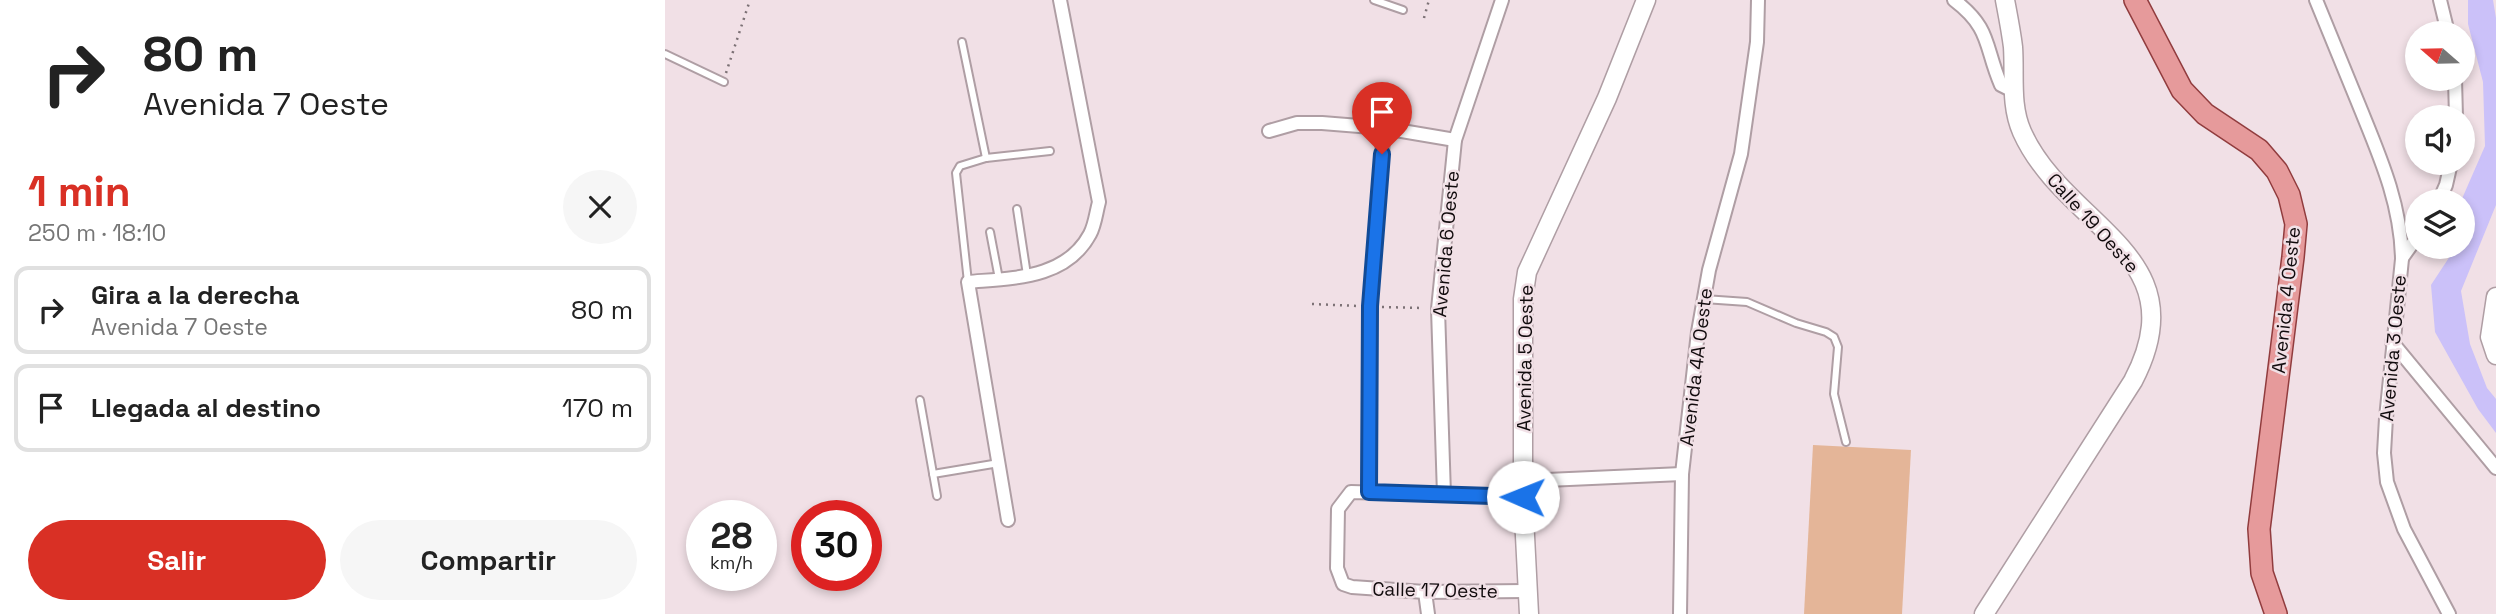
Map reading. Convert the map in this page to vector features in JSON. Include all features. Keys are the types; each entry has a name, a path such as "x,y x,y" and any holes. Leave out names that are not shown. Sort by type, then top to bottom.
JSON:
{"main road":[{"name":"Avenida 4 Oeste","path":"2135,0 2182,90 2205,114 2259,150 2277,170 2289,195 2296,224 2259,529 2262,573 2276,614"}],"street":[{"path":"1008,520 968,282 1051,271 1074,257 1091,233 1099,202 1060,0"},
{"name":"Avenida 6 Oeste","path":"1444,495 1438,309 1455,140 1502,0"},
{"name":"Avenida 5 Oeste","path":"1529,614 1524,489 1523,299 1527,272 1607,98 1646,0"},
{"name":"Avenida 4A Oeste","path":"1680,614 1682,474 1702,299 1741,154 1757,43 1758,0"},
{"path":"1954,0 1971,13 1980,26 1988,39 2001,85 2013,91"},
{"name":"Calle 19 Oeste","path":"1984,614 2133,381 2148,349 2153,321 2151,297 2135,267 2046,169 2026,140 2017,119 2013,91 2013,48 2005,0"},
{"name":"Avenida 3 Oeste","path":"2316,0 2386,172 2402,232 2402,259 2392,342 2384,453 2387,482 2404,530 2449,614"},
{"path":"2439,0 2445,21"},
{"path":"1269,131 1297,123 1322,123 1384,128 1455,140"},
{"path":"1384,128 1370,306 1369,492 1444,495 1682,474"},
{"path":"2402,259 2405,255"},
{"path":"2496,297 2490,337 2496,355"},
{"path":"2392,342 2496,468"},
{"name":"Calle 17 Oeste","path":"1369,492 1351,492 1338,509 1337,568 1343,584 1352,587 1425,592 1527,591"},
{"path":"1425,592 1428,614"}],"lane":[{"path":"1374,0 1403,10"},
{"path":"962,42 986,158"},
{"path":"665,54 724,82"},
{"path":"968,282 955,173 960,166 986,158 1049,150"},
{"path":"1017,209 1027,275"},
{"path":"989,232 999,279"},
{"path":"1702,299 1747,302 1834,337 1838,347 1834,394 1846,442"},
{"path":"920,400 937,496"},
{"path":"933,474 999,463"}],"path":[{"path":"724,82 750,0"},
{"path":"1424,18 1429,0"}],"shaded area":[{"path":"2468,0 2493,0 2496,18 2496,205 2475,257 2475,189 2466,189 2472,175 2475,175 2485,146 2483,82 2475,51 2475,21 2468,21"},
{"path":"2448,259 2474,259 2461,291 2470,344 2487,388 2496,399 2496,433 2478,409 2435,332 2431,285"},
{"path":"1813,445 1911,450 1902,614 1804,614"}],"route":[{"path":"1382,154 1370,306 1369,492 1523,497"}]}
